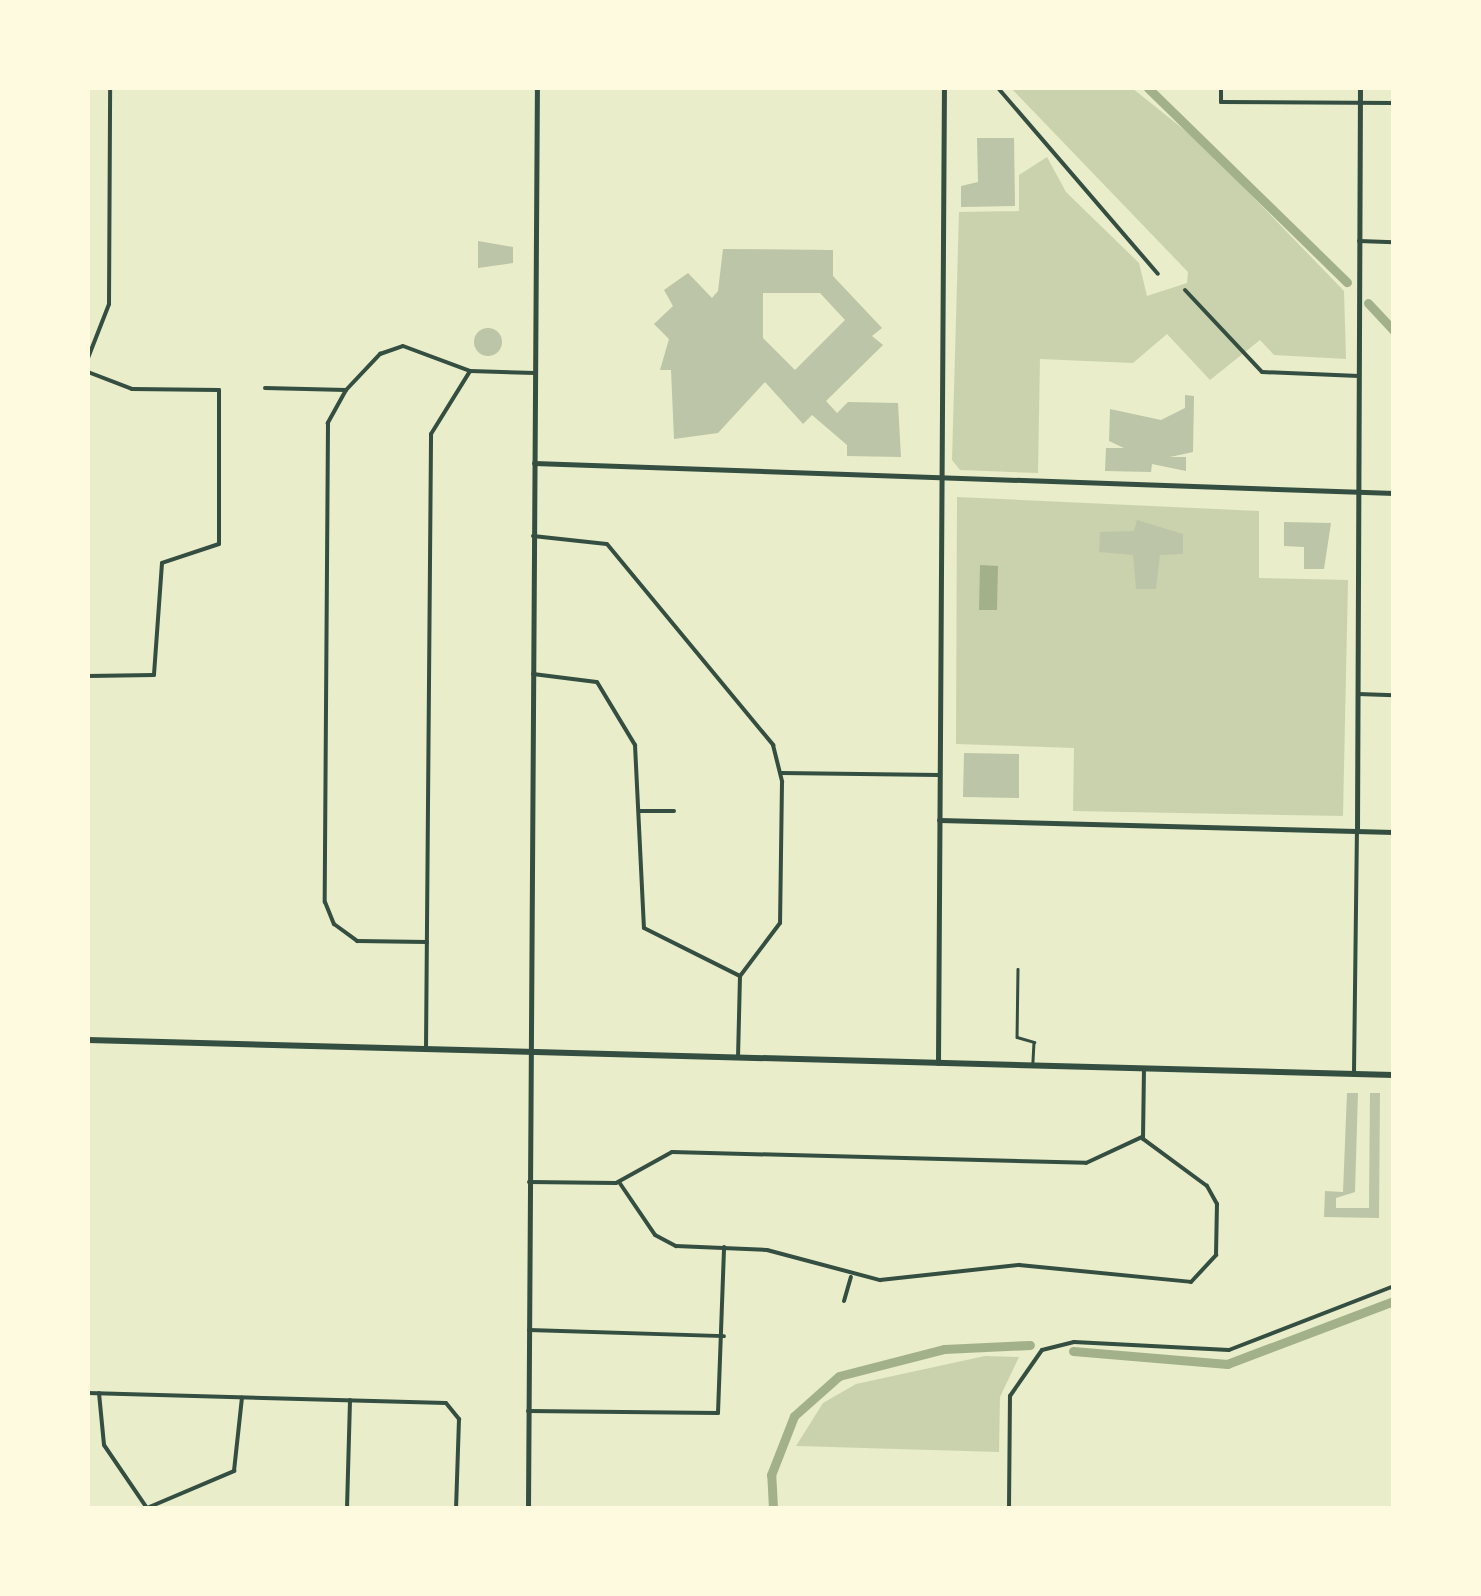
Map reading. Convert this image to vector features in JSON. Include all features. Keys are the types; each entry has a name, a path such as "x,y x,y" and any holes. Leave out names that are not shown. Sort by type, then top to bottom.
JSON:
{"main road":[{"path":"88,1040 1394,1074"}],"street":[{"path":"88,358 110,304 110,88"},
{"path":"528,1508 536,88"},
{"path":"938,1063 944,88"},
{"path":"998,88 1158,274"},
{"path":"1221,88 1220,102 1394,103"},
{"path":"1354,1074 1360,88"},
{"path":"1359,242 1394,242"},
{"path":"1184,290 1262,372 1359,376"},
{"path":"427,942 357,941 334,924 325,902 328,424 346,390 394,348 470,371 535,374"},
{"path":"426,1049 431,434 470,371"},
{"path":"88,372 132,389 220,390 219,544 162,563 156,673 88,676"},
{"path":"265,388 346,390"},
{"path":"534,462 941,480 1394,493"},
{"path":"533,536 590,538 614,550 756,715 781,773 780,923 740,976 738,1058"},
{"path":"532,674 586,675 602,688 638,753 644,928 740,976"},
{"path":"1358,694 1394,694"},
{"path":"781,773 940,775"},
{"path":"639,811 674,811"},
{"path":"939,820 1394,832"},
{"path":"1142,1136 1144,1068"},
{"path":"529,1182 620,1182 666,1152 1086,1163 1142,1136"},
{"path":"620,1182 659,1238 724,1247 852,1275 918,1279 1019,1265 1176,1284 1204,1275 1218,1247 1214,1197 1142,1136"},
{"path":"528,1411 718,1413 724,1336 724,1247"},
{"path":"844,1301 852,1275"},
{"path":"1009,1508 1010,1396 1034,1356 1074,1342 1243,1347 1394,1286"},
{"path":"528,1330 724,1336"},
{"path":"88,1393 350,1400 454,1408 456,1508"},
{"path":"99,1393 104,1445 147,1508 234,1471 242,1397"},
{"path":"347,1508 350,1400"}],"lane":[{"path":"1018,969 1017,1037 1034,1042 1032,1065"}],"shaded area":[{"path":"1011,88 1132,88 1202,144 1344,291 1346,359 1274,355 1260,340 1210,380 1167,334 1133,363 1040,359 1038,473 960,470 952,460 959,212 1019,211 1019,175 1047,157 1066,192 1139,263 1147,296 1187,283 1188,272"},
{"path":"957,497 1259,511 1259,578 1348,580 1343,816 1073,811 1074,748 956,744"},
{"path":"980,565 998,566 997,610 979,610"},
{"path":"985,1356 1019,1357 1000,1397 999,1452 796,1446 823,1403 856,1384"}],"building":[{"path":"977,138 1014,138 1015,206 961,207 961,186 978,182"},
{"path":"478,241 513,247 513,263 478,268"},
{"path":"723,249 833,250 833,276 882,328 872,336 883,345 826,401 837,413 848,402 898,403 901,457 847,456 847,445 812,415 803,424 765,382 718,433 674,439 671,370 660,370 669,339 654,324 673,306 664,290 688,273 712,298 718,291","holes":["763,293 820,293 845,320 795,370 763,338"]},
{"path":"488,328 498,332 502,342 498,352 488,356 478,352 474,342 478,332"},
{"path":"1185,395 1194,396 1193,452 1170,457 1186,457 1186,471 1152,464 1151,472 1105,471 1106,448 1124,448 1109,441 1110,409 1161,420 1185,408"},
{"path":"1137,520 1183,534 1183,554 1160,555 1156,589 1136,589 1133,555 1099,552 1100,532 1134,531"},
{"path":"1284,522 1331,523 1324,569 1304,569 1304,547 1284,546"},
{"path":"964,753 1019,754 1019,798 963,797"},
{"path":"1347,1093 1358,1093 1355,1192 1336,1198 1336,1208 1369,1208 1370,1093 1380,1093 1379,1218 1324,1217 1325,1191 1343,1192"}],"waterway":[{"path":"1148,88 1347,282"},
{"path":"1368,303 1394,331"},
{"path":"1073,1351 1227,1364 1394,1301"},
{"path":"773,1508 771,1475 794,1416 839,1376 944,1349 1030,1345"}]}
